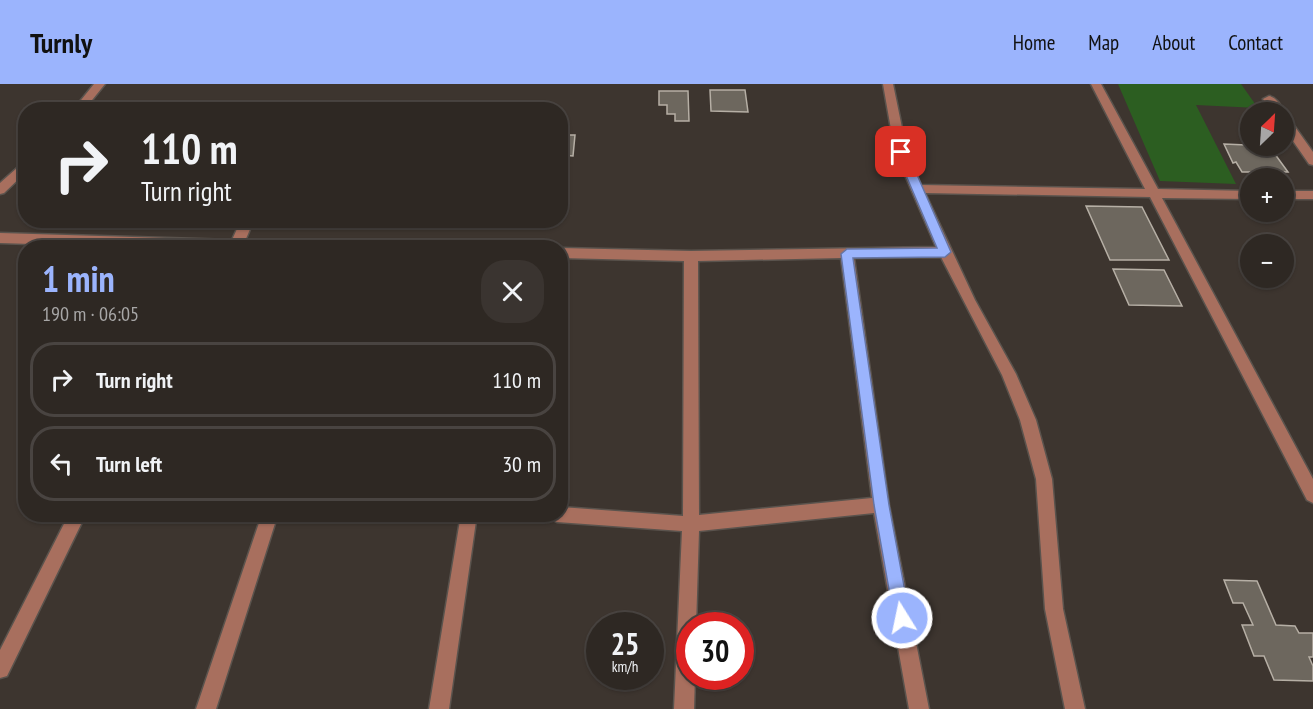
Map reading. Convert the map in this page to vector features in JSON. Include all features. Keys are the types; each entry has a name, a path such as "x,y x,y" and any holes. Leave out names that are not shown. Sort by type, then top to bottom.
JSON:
{"street":[{"path":"85,102 100,84"},
{"path":"888,84 901,152 945,252 969,302 1009,374 1028,420 1044,479 1054,609 1075,709"},
{"path":"1096,84 1313,495"},
{"path":"1294,134 1313,162"},
{"path":"0,190 18,173"},
{"path":"918,189 1240,195"},
{"path":"1294,195 1313,195"},
{"path":"0,238 53,240"},
{"path":"568,253 691,256 945,252"},
{"path":"847,254 881,505 919,709"},
{"path":"684,709 691,524 691,256"},
{"path":"568,515 691,524 881,505"},
{"path":"0,669 74,522"},
{"path":"206,709 267,522"},
{"path":"440,709 469,522"}],"green space":[{"path":"1118,84 1241,84 1254,102 1240,102 1240,107 1196,105 1236,184 1160,181"}],"building":[{"path":"710,90 745,90 748,112 711,111"},
{"path":"659,91 688,91 689,121 675,121 675,114 667,114 667,105 659,105"},
{"path":"568,135 575,135 573,156 568,156"},
{"path":"1224,144 1240,145 1240,156 1276,156 1285,168 1240,169 1236,162 1233,163"},
{"path":"1086,206 1142,207 1169,260 1110,260"},
{"path":"1113,269 1164,270 1182,306 1129,305"},
{"path":"1224,580 1257,581 1276,625 1295,626 1299,633 1313,633 1313,657 1309,657 1313,666 1313,681 1274,680 1264,656 1254,656 1242,625 1253,625 1243,603 1233,603"}],"route":[{"path":"901,152 945,252 847,254 881,505 902,618"}]}
